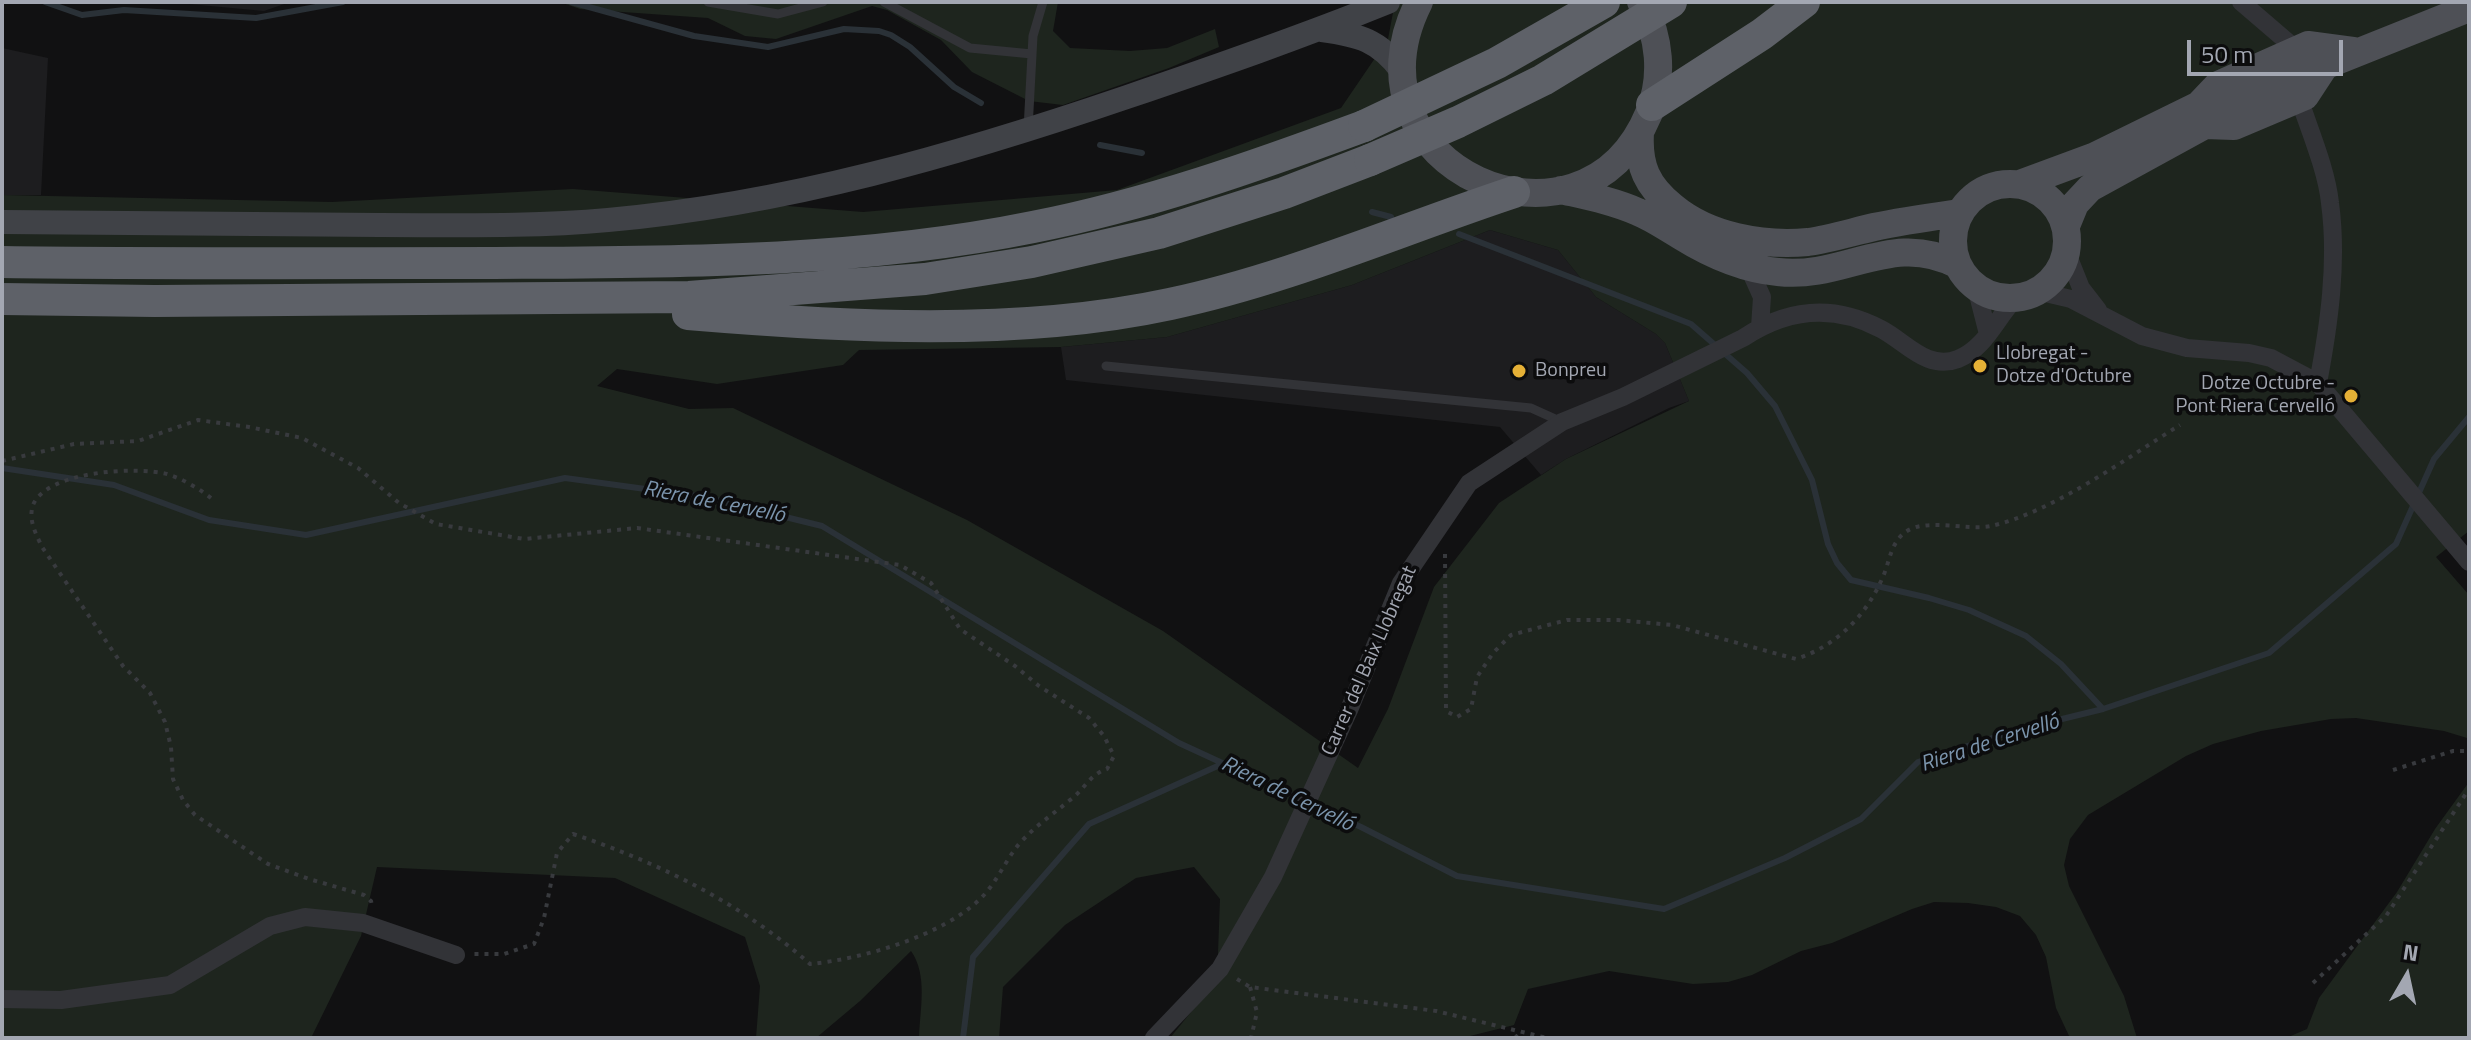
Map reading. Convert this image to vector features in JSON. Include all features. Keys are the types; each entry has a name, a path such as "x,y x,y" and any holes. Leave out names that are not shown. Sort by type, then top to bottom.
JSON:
{"highway":[{"path":"2,262 576,262 823,255 1018,230 1130,205 1364,126 1497,63 1604,2"},
{"path":"2,299 155,301 689,297 925,279 1032,262 1159,233 1284,193 1370,160 1458,122 1543,80 1671,2"},
{"path":"1646,119 1804,2"},
{"path":"525,298 759,320 929,325 1006,324 1095,316 1167,305 1259,282 1514,192"}],"main road":[{"path":"1419,2 1406,35 1402,71 1410,110 1419,128 1443,159 1476,181 1514,192 1561,190 1613,164 1646,119"},
{"path":"1641,2 1653,29 1658,77 1646,119 1640,164 1654,190 1678,212 1722,233 1779,243 1809,241 1959,213"},
{"path":"2210,112 2234,126 2305,96 2326,64 2469,8"},
{"path":"1561,190 1612,202 1641,213 1711,252 1748,266 1805,273 1829,270 1892,252 1922,252 1939,255 2002,298 2027,295 2054,278 2075,204 2090,188 2210,112 2218,85 2308,45 2369,48"},
{"path":"1967,276 1953,237 1959,213 1970,199 1982,191 2020,184 2210,112"},
{"path":"2020,184 2044,194 2061,214 2066,239"}],"street":[{"path":"2,222 470,225 607,220 721,206 922,163 1322,30 1388,2"},
{"path":"2241,2 2297,50"},
{"path":"1322,30 1352,34 1375,43 1390,54 1402,71"},
{"path":"2302,107 2330,201 2332,254 2329,327 2318,383"},
{"path":"2066,239 2081,288 2102,315"},
{"path":"1748,266 1762,297 1760,327"},
{"path":"1967,276 1988,334"},
{"path":"2027,295 2071,299 2142,336 2165,343 2271,358 2318,383 2469,562"},
{"name":"Carrer del Baix Llobregat","path":"1154,1038 1220,969 1273,877 1349,710 1401,583 1469,483 1562,422 1623,397 1782,318 1821,311 1856,317 1884,331 1922,357 1940,362 1956,360 1977,348 2004,310 2027,295"},
{"path":"2,999 61,1000 170,985 270,926 305,917 368,925 456,955"}],"lane":[{"path":"708,2 778,14 823,2"},
{"path":"884,2 970,48 1032,54"},
{"path":"1028,130 1033,36 1043,2"},
{"path":"1106,366 1531,408 1562,422"}],"path":[{"path":"2,461 74,444 138,441 198,420 302,438 358,468 399,503 436,524 524,539 637,528 900,565 931,583 960,629 1089,718 1104,736 1114,756 1107,769 1096,772 1073,798 1026,837 981,899 946,923 908,940 839,961 810,964 744,912 666,871 573,834 557,853 544,918 534,944 504,954 456,955"},
{"path":"1444,518 1446,711 1457,717 1471,709 1477,677 1493,653 1511,635 1567,620 1618,620 1672,625 1724,637 1774,655 1796,659 1810,655 1848,630 1869,604 1883,578 1896,540 1909,528 1989,526 2031,512 2180,425"},
{"path":"211,498 193,485 165,474 93,473 45,489 33,506 32,527 42,547 123,666 150,693 165,722 171,747 173,779 189,808 218,832 268,864 364,895 371,901 368,925"},
{"path":"2393,770 2453,751 2469,751"},
{"path":"2313,983 2386,916 2469,789"},
{"path":"1251,1038 1257,1012 1250,987 1436,1011 1547,1038"},
{"path":"1515,1038 1521,1032"}],"shaded area":[{"path":"168,2 290,2 264,11"},
{"path":"560,2 1058,2 1053,31 1070,48 1130,51 1167,48 1215,29 1219,47 1063,105 1029,101 972,72 941,40 887,10 872,6 776,39 745,36 708,18 580,9"},
{"path":"1395,2 2469,2 2469,531 2436,557 2469,595 2469,742 2467,738 2444,731 2356,718 2261,731 2213,744 2186,756 2088,815 2070,839 2064,865 2069,886 2124,996 2137,1038 2070,1038 2056,1008 2046,957 2036,935 2020,916 1996,907 1934,902 1832,943 1801,951 1752,975 1728,982 1693,984 1609,971 1528,989 1514,1025 1462,1038 1170,1038 1217,980 1220,899 1194,867 1136,878 1065,925 1003,987 999,1038 919,1038 921,981 911,951 860,1001 816,1038 756,1038 760,986 745,937 615,878 377,867 361,936 311,1038 2,1038 2,195 332,202 573,189 863,212 1117,190 1341,108 1388,39","holes":["1490,230 1558,250 1596,297 1656,334 1665,343 1689,401 1566,459 1499,503 1434,587 1388,709 1358,768 1163,631 967,520 733,408 689,409 597,386 617,369 717,384 843,365 859,350 1061,347 1167,337 1352,285"]},
{"path":"2,48 48,58 41,195 2,195"},
{"path":"1490,230 1558,250 1596,297 1656,334 1665,343 1689,401 1566,459 1541,475 1500,427 1066,380 1061,347 1167,337 1352,285"},
{"path":"2469,782 2469,1038 2286,1038 2307,1029 2319,998 2397,892 2435,829"}],"waterway":[{"path":"45,2 82,15 124,10 256,18 343,2"},
{"path":"571,2 694,36 768,47 844,29 879,31 910,47 954,87 981,103"},
{"path":"1100,145 1142,153"},
{"path":"1372,212 1391,217"},
{"path":"1459,234 1691,324 1747,373 1775,406 1812,480 1828,544 1837,563 1851,580 1969,610 2026,636 2061,664 2103,709"},
{"name":"Riera de Cervelló","path":"2,468 114,485 209,520 306,535 565,478 704,497 822,526 1179,743 1361,827 1457,876 1664,909 1785,858 1861,819 1918,762 2017,730 2103,709 2269,653 2396,544 2434,459 2469,417"},
{"path":"963,1038 973,957 1089,824 1222,764"}],"place":[{"name":"Llobregat - Dotze d'Octubre","path":"1980,366"},
{"name":"Bonpreu","path":"1519,371"},
{"name":"Dotze Octubre - Pont Riera Cervelló","path":"2351,396"}]}
